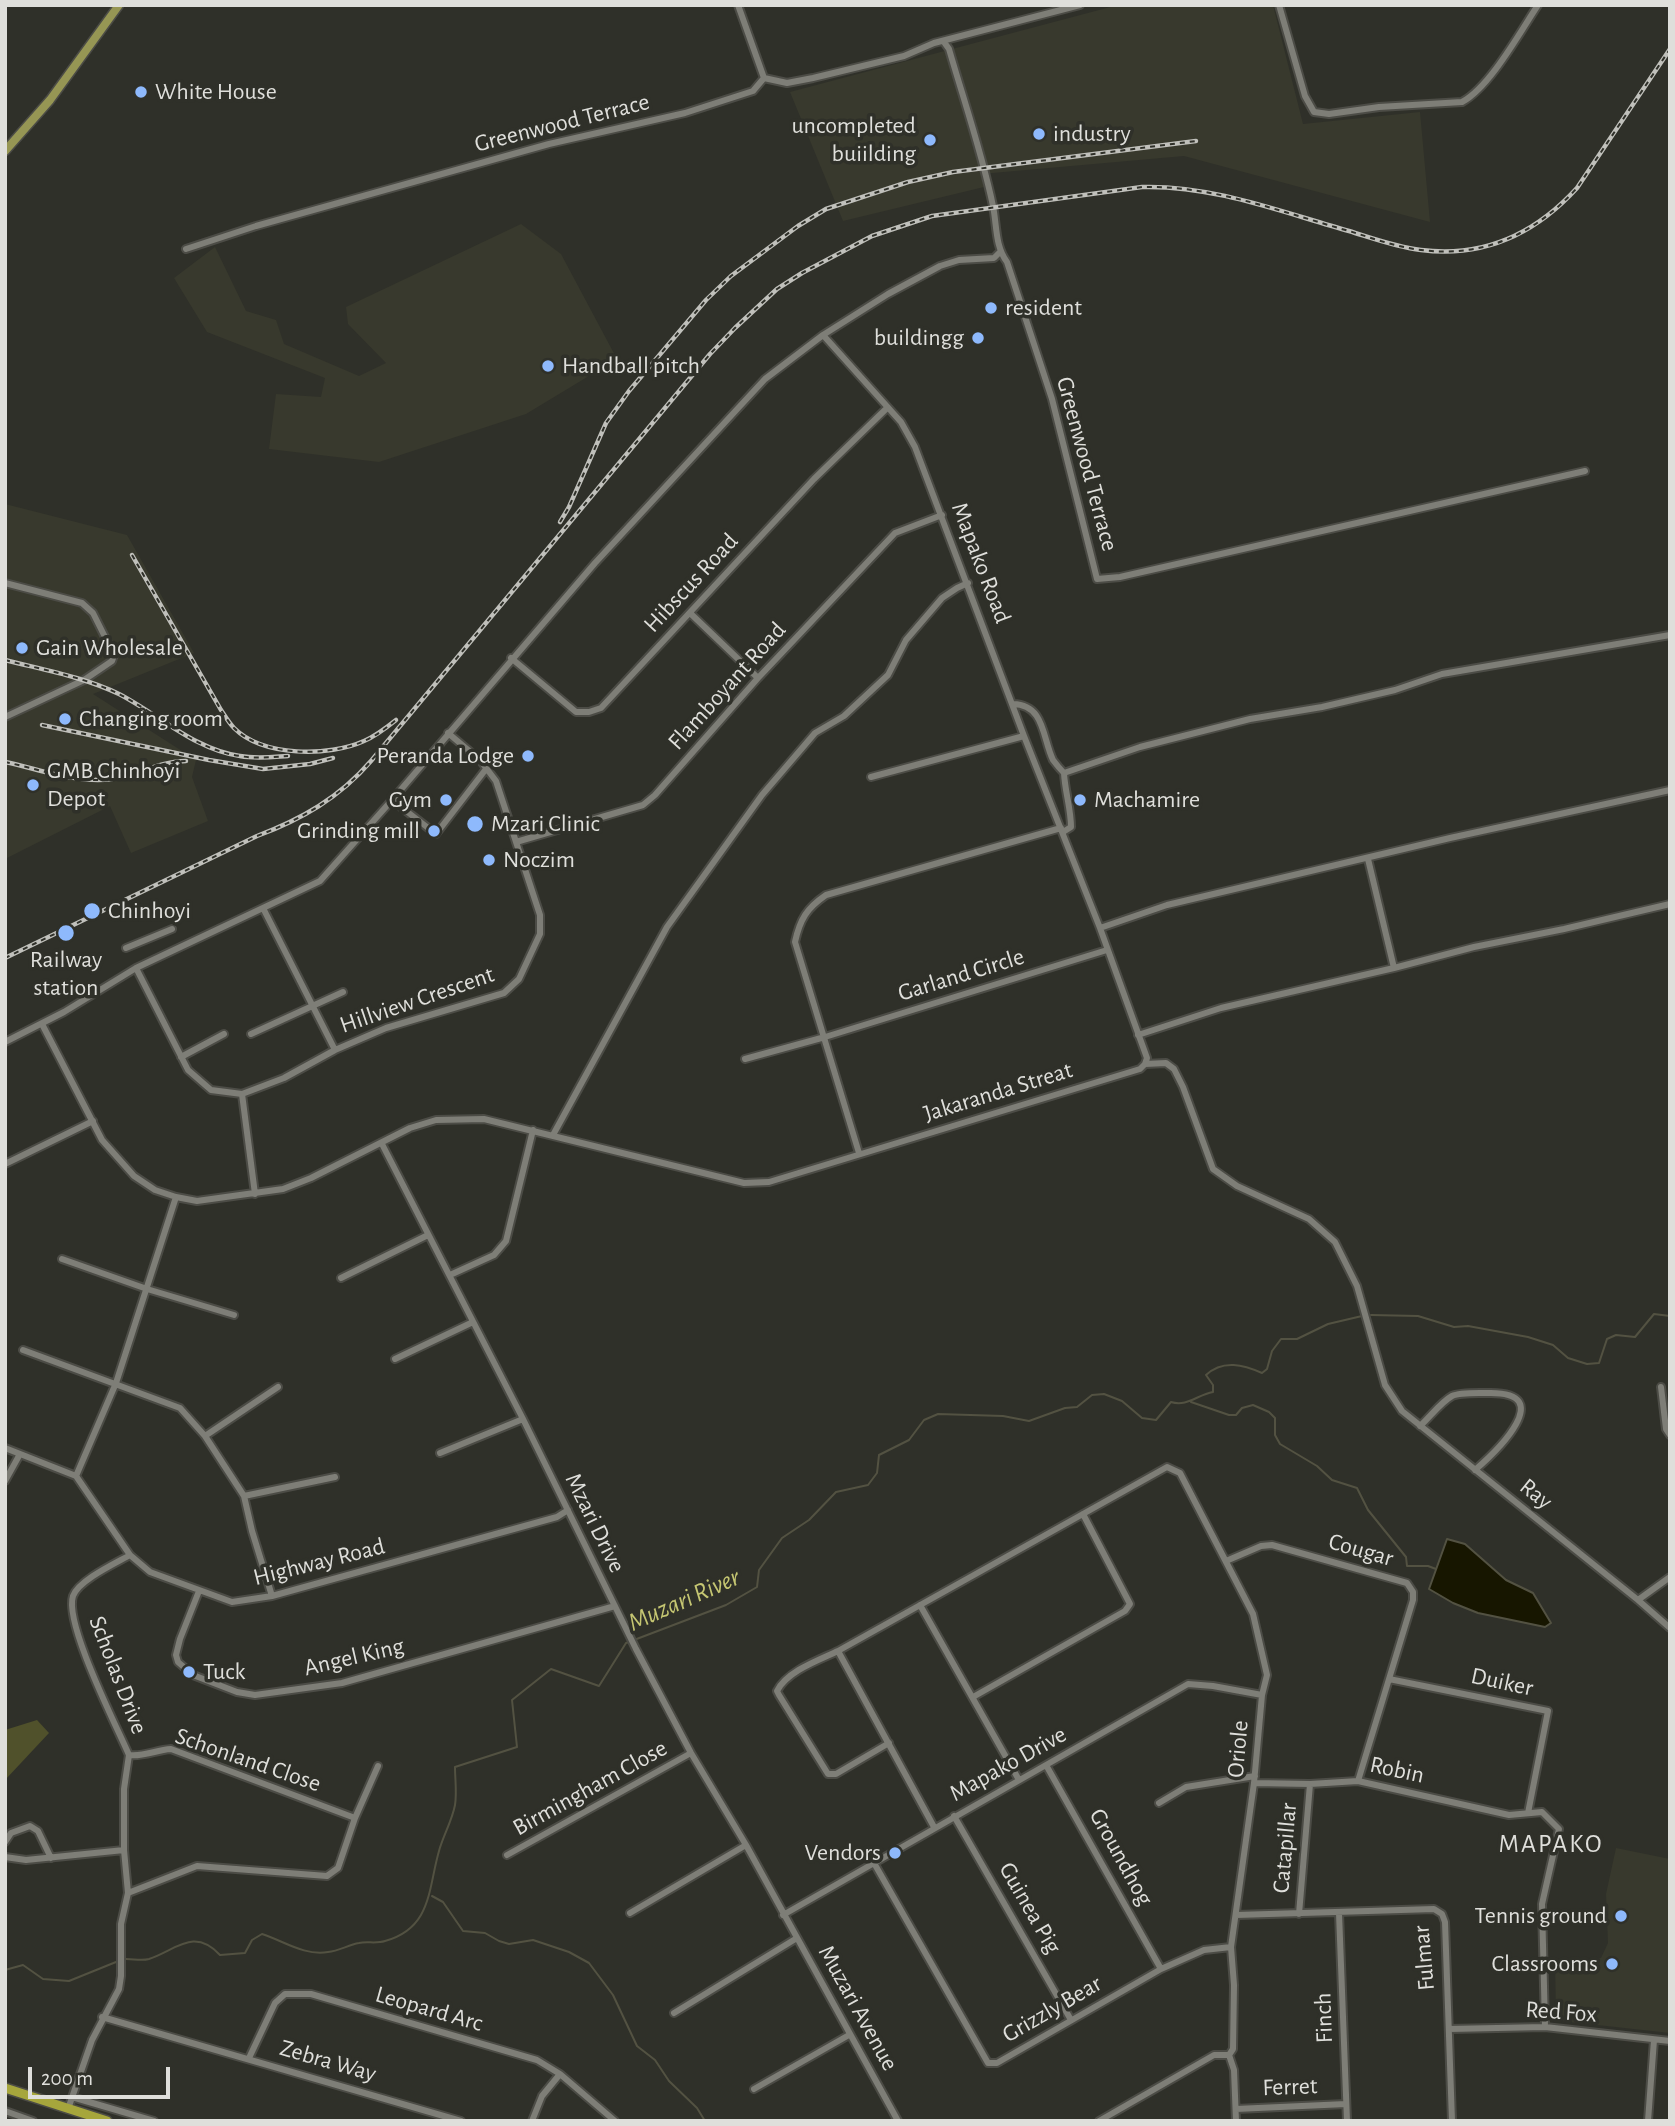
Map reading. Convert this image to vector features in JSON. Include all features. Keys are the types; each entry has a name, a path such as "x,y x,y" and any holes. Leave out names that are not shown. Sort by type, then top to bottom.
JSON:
{"highway":[{"path":"5,2088 92,2119 107,2121"}],"main road":[{"path":"5,151 50,100 119,5"}],"street":[{"path":"738,5 764,78 787,83 904,56 934,43 1080,5"},
{"path":"1279,5 1305,96 1314,113 1329,114 1379,107 1462,102 1470,98 1497,67 1538,5"},
{"name":"Greenwood Terrace","path":"944,42 949,49 983,167 1000,252 1007,262 1052,399 1097,579 1133,574 1585,471"},
{"name":"Greenwood Terrace","path":"186,249 256,226 474,164 685,113 753,91 764,78"},
{"path":"5,1042 42,1024 136,968 320,881 595,562 765,379 823,335 888,294 940,267 959,260 993,258 1000,252"},
{"name":"Mapako Road","path":"823,335 901,422 915,447 1100,928 1147,1058 1145,1064"},
{"name":"Hibscus Road","path":"511,658 576,712 601,708 814,479 887,408"},
{"name":"Flamboyant Road","path":"516,842 643,805 895,533 942,515"},
{"path":"5,583 82,603 93,613 114,655 112,662 83,680 5,717"},
{"path":"553,1135 667,927 762,795 815,733 844,716 888,676 906,640 942,598 968,583"},
{"path":"690,613 758,678"},
{"path":"1064,774 1140,747 1250,719 1383,693 1442,674 1670,635"},
{"path":"859,1153 795,942 799,924 811,905 826,894 1071,827 1064,774 1053,760 1037,715 1032,709 1013,704"},
{"name":"Hillview Crescent","path":"242,1094 284,1078 335,1050 386,1028 504,993 519,979 540,934 540,915 496,781 480,760 447,733"},
{"path":"871,777 1024,736"},
{"path":"392,800 436,834 486,769"},
{"path":"1100,928 1167,905 1670,790"},
{"path":"1368,859 1394,968"},
{"path":"1138,1035 1221,1008 1474,947 1670,904"},
{"path":"263,908 335,1050"},
{"path":"126,948 172,929"},
{"name":"Garland Circle","path":"745,1059 1107,950"},
{"path":"136,968 188,1070 211,1090 242,1094 255,1194"},
{"path":"251,1034 343,992"},
{"path":"42,1024 102,1140 134,1176 155,1190 197,1200 283,1189 382,1144"},
{"path":"181,1057 224,1034"},
{"name":"Ray","path":"1145,1064 1166,1063 1174,1069 1213,1169 1237,1186 1309,1219 1335,1242 1357,1286 1385,1385 1402,1411 1670,1628"},
{"name":"Jakaranda Streat","path":"382,1144 411,1128 436,1120 484,1119 744,1183 769,1182 1140,1069 1145,1064"},
{"path":"5,1164 93,1121"},
{"path":"450,1275 494,1255 506,1241 533,1130"},
{"name":"Mzari Drive","path":"382,1144 523,1419 636,1649 691,1753 746,1845 783,1915"},
{"path":"5,1448 76,1476 116,1383 176,1197"},
{"path":"341,1278 428,1235"},
{"path":"62,1259 146,1289 234,1315"},
{"path":"395,1359 473,1322"},
{"path":"23,1350 180,1408 205,1436 244,1496 272,1596"},
{"path":"205,1436 278,1387"},
{"path":"1661,1387 1666,1429 1670,1435"},
{"path":"1420,1426 1453,1396 1492,1393 1510,1395 1520,1402 1523,1408 1520,1418 1506,1440 1475,1470"},
{"path":"440,1453 523,1419"},
{"path":"5,1481 20,1454"},
{"name":"Oriole","path":"1083,1514 1167,1467 1172,1467 1181,1473 1253,1614 1267,1675 1262,1695 1255,1779 1231,1947 1234,1985 1233,2049 1228,2055"},
{"name":"Highway Road","path":"76,1476 130,1555 150,1572 232,1602 272,1596 557,1517 568,1510"},
{"path":"244,1496 335,1477"},
{"path":"889,1743 836,1774 828,1773 779,1695 777,1691 780,1684 802,1669 1083,1514 1130,1604 1125,1611 973,1697"},
{"name":"Cougar","path":"1226,1561 1261,1546 1272,1545 1407,1583 1413,1600 1358,1781"},
{"name":"Scholas Drive","path":"129,1755 80,1640 72,1608 74,1595 81,1584 130,1555"},
{"path":"1638,1600 1670,1577"},
{"name":"Angel King","path":"200,1591 180,1639 176,1655 178,1662 193,1675 237,1692 255,1695 342,1683 615,1606"},
{"path":"920,1605 1019,1780"},
{"path":"838,1651 934,1827"},
{"name":"Duiker","path":"1389,1679 1548,1711 1528,1813"},
{"name":"Mapako Drive","path":"783,1915 954,1815 1188,1685 1213,1686 1262,1695"},
{"name":"Schonland Close","path":"129,1755 138,1756 171,1749 355,1818"},
{"name":"Birmingham Close","path":"507,1855 691,1753"},
{"path":"68,2109 102,2017 119,1989 121,1924 128,1893 124,1850 124,1789 129,1755"},
{"name":"Groundhog","path":"1046,1765 1161,1969"},
{"path":"128,1893 197,1866 327,1876 338,1868 377,1766"},
{"name":"Robin","path":"1159,1803 1186,1787 1255,1779 1310,1784 1358,1781 1509,1815 1528,1813"},
{"name":"Catapillar","path":"1299,1914 1310,1784"},
{"path":"1528,1813 1542,1812 1559,1829 1542,1904 1545,2027"},
{"name":"Guinea Pig","path":"954,1815 1071,2020"},
{"path":"5,1842 11,1833 30,1826 38,1832 51,1858"},
{"path":"630,1913 746,1845"},
{"path":"5,1857 26,1860 124,1850"},
{"name":"Grizzly Bear","path":"874,1863 988,2063 997,2063 1161,1969 1204,1950 1231,1947"},
{"name":"Fulmar","path":"1236,1915 1434,1909 1442,1914 1445,1922 1452,2121"},
{"name":"Finch","path":"1339,1913 1347,2121"},
{"name":"Muzari Avenue","path":"783,1915 898,2121"},
{"path":"674,2012 797,1938"},
{"name":"Leopard Arc","path":"249,2058 275,2003 285,1994 311,1994 537,2060 560,2074 615,2121"},
{"name":"Zebra Way","path":"102,2017 461,2121"},
{"name":"Red Fox","path":"1449,2029 1545,2027 1670,2041"},
{"path":"754,2089 849,2035"},
{"path":"1648,2121 1654,2040"},
{"path":"1099,2121 1214,2055 1228,2055 1234,2070 1236,2121"},
{"path":"532,2121 542,2096 560,2074"},
{"path":"72,2097 154,2121"},
{"name":"Ferret","path":"1236,2109 1346,2104"},
{"path":"5,2111 33,2121"}],"shaded area":[{"path":"1118,5 1273,5 1303,124 1420,112 1430,222 1184,156 981,174 984,187 843,221 790,92"},
{"path":"521,224 561,254 617,359 526,414 379,462 269,449 276,394 321,397 325,378 207,332 174,278 215,247 246,311 276,320 284,344 359,376 386,363 348,324 346,307"},
{"path":"5,504 127,535 194,653 93,694 196,760 192,777 208,821 131,853 110,806 5,859"},
{"path":"1447,1539 1465,1544 1506,1580 1533,1593 1551,1623 1545,1627 1478,1613 1429,1589"},
{"path":"1616,1848 1670,1859 1670,2033 1561,2021 1556,2015 1555,1960 1601,1958 1608,1943 1606,1894"}],"green space":[{"path":"37,1720 49,1733 5,1780 5,1730"}],"waterway":[{"path":"1371,1315 1418,1316 1454,1327 1468,1326 1528,1337 1553,1345 1568,1358 1587,1364 1599,1363 1607,1339 1616,1335 1635,1337 1654,1314 1670,1316"},
{"name":"Muzari River","path":"634,1640 726,1605 757,1587 759,1570 782,1538 809,1520 836,1492 868,1485 877,1473 879,1455 909,1440 924,1420 938,1414 1003,1416 1029,1421 1065,1408 1077,1407 1092,1395 1104,1394 1122,1401 1142,1418 1156,1420 1171,1402 1187,1402 1213,1392 1213,1385 1206,1375 1213,1370 1234,1365 1262,1373 1267,1369 1272,1351 1281,1339 1297,1339 1328,1324 1362,1316"},
{"path":"1191,1402 1229,1415 1236,1415 1242,1408 1253,1405 1269,1412 1275,1418 1275,1435 1280,1444 1317,1466 1332,1480 1357,1488 1368,1510 1406,1557 1407,1566 1428,1566 1436,1569"},
{"name":"Muzari River","path":"126,1959 149,1959 176,1946 193,1942 211,1947 220,1955 245,1953 252,1940 262,1934 302,1950 319,1953 362,1942 382,1942 400,1935 412,1927 426,1905 439,1851 455,1805 455,1767 517,1747 512,1700 551,1669 599,1686 629,1642"},
{"path":"432,1896 443,1902 463,1931 485,1933 509,1944 533,1940 569,1952 589,1963 613,1995 637,2046 655,2060 669,2081 697,2108 705,2121"},
{"path":"5,1970 23,1965 43,1979 69,1981 116,1962"}],"railway":[{"path":"5,958 289,822 319,806 346,786 371,761 710,354 777,289 802,273 872,236 932,216 1142,187 1195,190 1221,195 1412,249 1444,252 1487,246 1526,230 1544,218 1577,188 1670,49"},
{"path":"560,522 606,423 629,391 706,300 731,276 798,226 826,209 908,182 953,172 1196,141"},
{"path":"132,555 221,710 232,726 246,738 279,749 315,752 333,750 368,739 396,720"},
{"path":"5,660 64,674 106,688 208,747 240,756 288,756"},
{"path":"42,725 263,769 310,764 333,758"},
{"path":"5,762 72,778 99,780 186,761"}],"place":[{"name":"White House","path":"141,92"},
{"name":"industry","path":"1039,134"},
{"name":"uncompleted buiilding","path":"930,140"},
{"name":"resident","path":"991,308"},
{"name":"buildingg","path":"978,338"},
{"name":"Handball pitch","path":"548,366"},
{"name":"Gain Wholesale","path":"22,648"},
{"name":"Changing room","path":"65,719"},
{"name":"Peranda Lodge","path":"528,756"},
{"name":"GMB Chinhoyi Depot","path":"33,785"},
{"name":"Gym","path":"446,800"},
{"name":"Machamire","path":"1080,800"},
{"name":"Mzari Clinic","path":"475,824"},
{"name":"Grinding mill","path":"434,831"},
{"name":"Noczim","path":"489,860"},
{"name":"Chinhoyi","path":"92,911"},
{"name":"Railway station","path":"66,933"},
{"name":"Tuck","path":"189,1672"},
{"name":"Vendors","path":"895,1853"},
{"name":"Tennis ground","path":"1621,1916"},
{"name":"Classrooms","path":"1612,1964"}],"district":[{"name":"MAPAKO","path":"1551,1844"}]}
